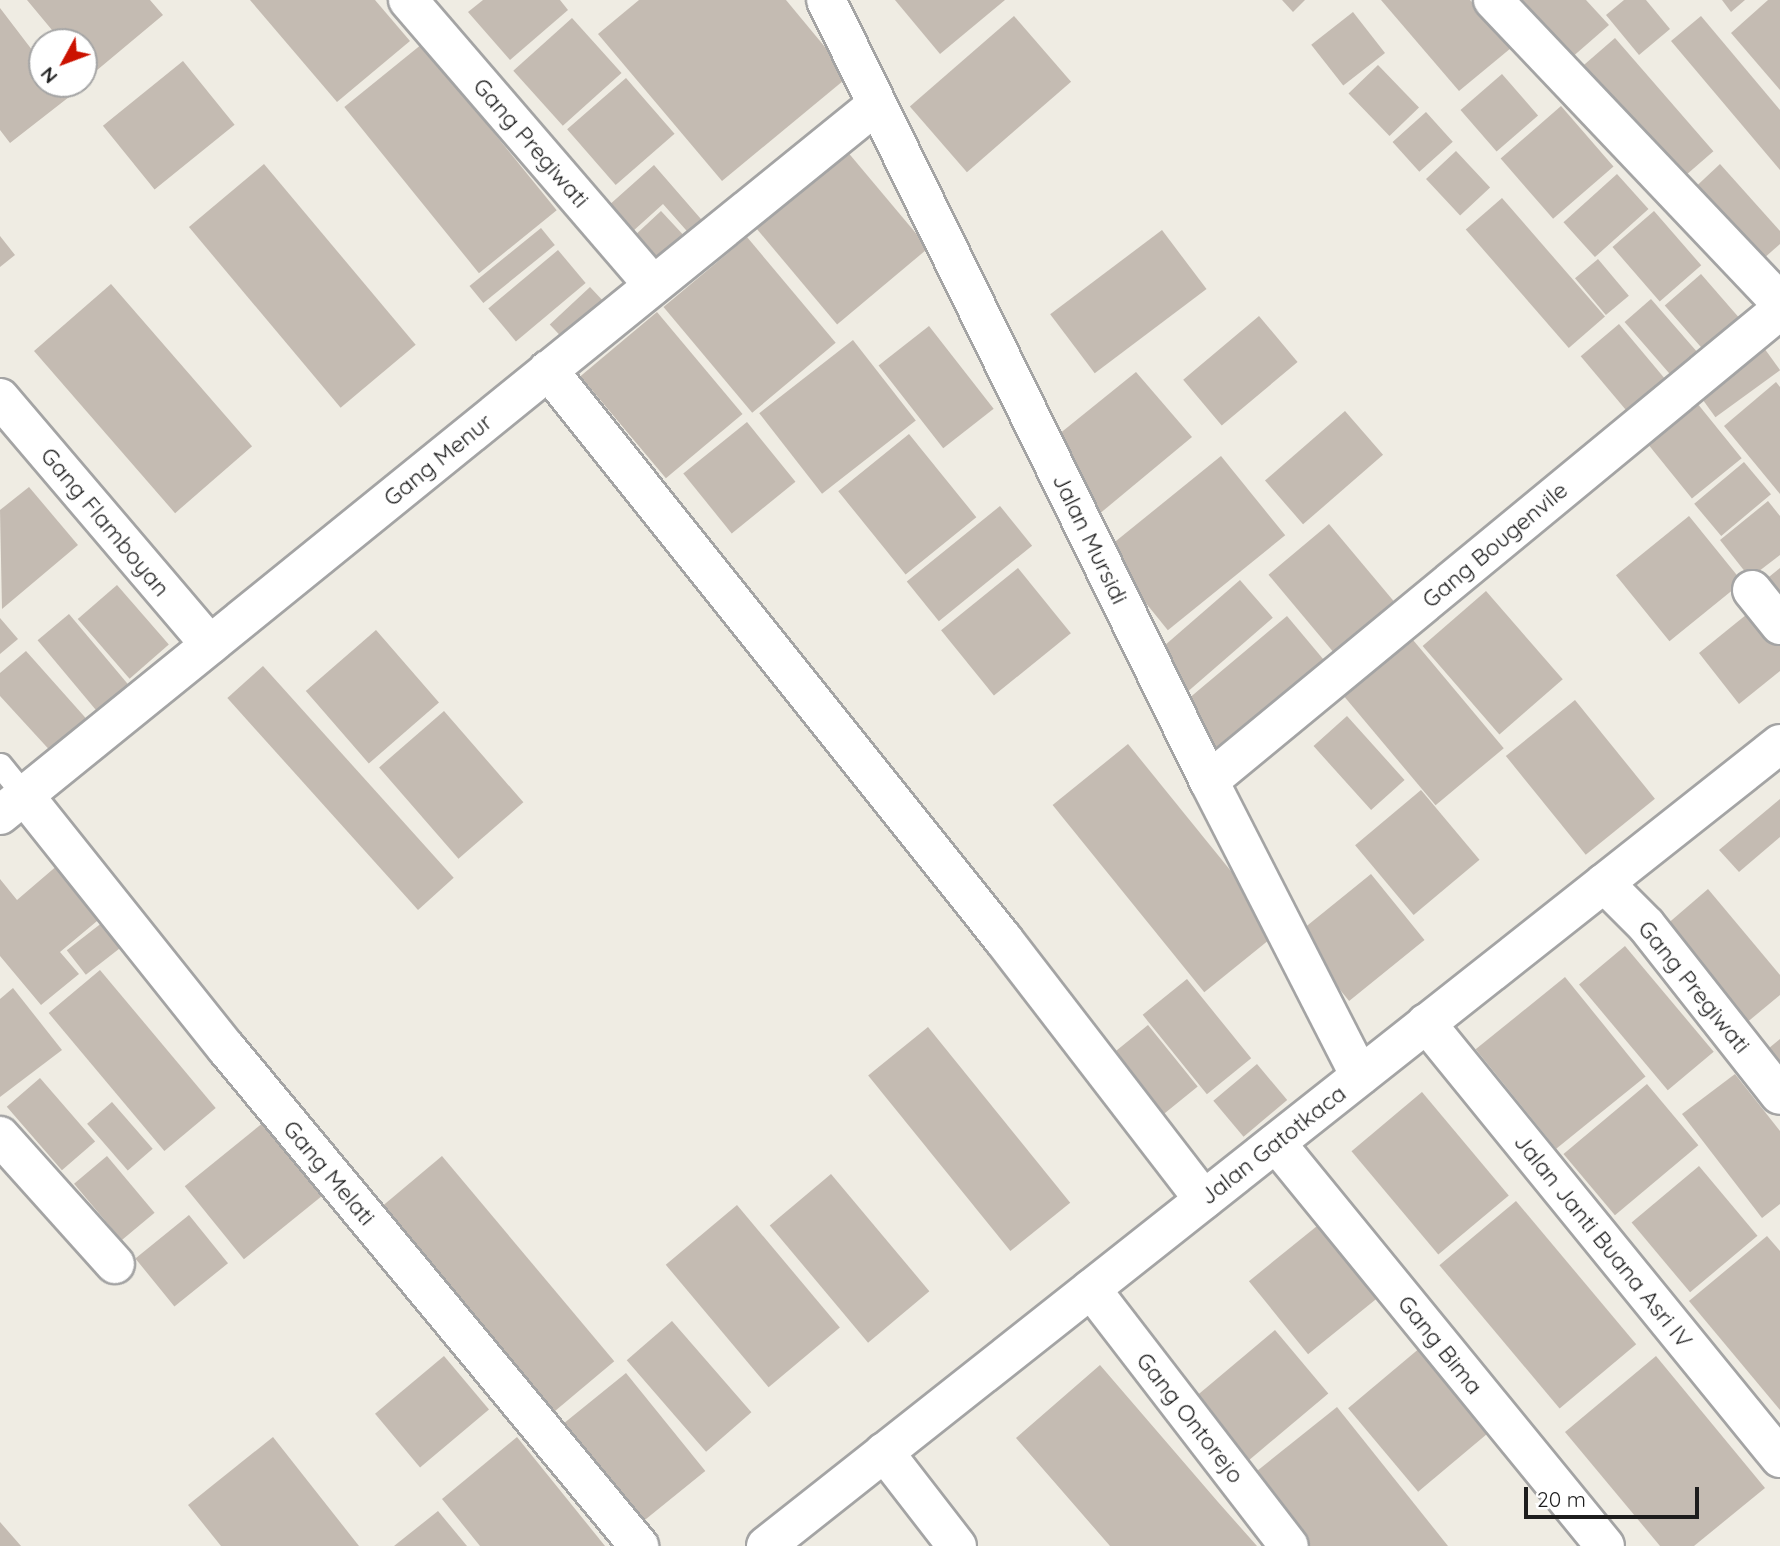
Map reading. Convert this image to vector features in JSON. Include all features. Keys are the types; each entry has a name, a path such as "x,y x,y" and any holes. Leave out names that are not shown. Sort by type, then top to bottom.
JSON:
{"street":[{"name":"Gang Pregiwati","path":"408,0 653,285"},
{"name":"Jalan Mursidi","path":"826,0 1209,781 1360,1076"},
{"path":"1493,0 1780,302"},
{"name":"Gang Menur","path":"12,805 876,105"},
{"name":"Gang Bougenvile","path":"1209,781 1780,310"},
{"path":"548,370 995,929 1204,1200"},
{"name":"Gang Flamboyan","path":"0,398 210,645"},
{"path":"1752,590 1780,625"},
{"name":"Jalan Gatotkaca","path":"766,1546 1780,744"},
{"name":"Gang Melati","path":"12,805 227,1049 639,1546"},
{"name":"Gang Pregiwati","path":"1604,883 1646,925 1780,1095"},
{"name":"Jalan Janti Buana Asri IV","path":"1426,1023 1780,1458"},
{"path":"0,1136 115,1264"},
{"name":"Gang Bima","path":"1276,1143 1605,1546"},
{"name":"Gang Ontorejo","path":"1091,1289 1289,1546"},
{"path":"884,1452 957,1546"}],"lane":[{"path":"0,765 12,805"}],"building":[{"path":"27,0 150,0 163,15 98,69 98,28 50,28"},
{"path":"250,0 375,0 410,41 337,102"},
{"path":"483,0 560,0 568,10 510,60 468,12"},
{"path":"639,0 786,0 849,76 722,181 598,34"},
{"path":"895,0 1005,0 940,54"},
{"path":"1282,0 1305,0 1293,12"},
{"path":"1381,0 1470,0 1511,48 1459,91"},
{"path":"1516,0 1586,0 1609,25 1562,66"},
{"path":"1624,0 1646,0 1670,29 1639,55 1606,15"},
{"path":"1722,0 1745,0 1731,12"},
{"path":"1768,0 1780,0 1780,90 1731,33"},
{"path":"0,8 28,45 28,98 68,98 10,143 0,130"},
{"path":"1353,12 1385,53 1343,86 1311,45"},
{"path":"1014,16 1071,82 967,172 910,107"},
{"path":"1701,16 1780,110 1780,170 1671,41"},
{"path":"572,18 622,73 563,126 513,71"},
{"path":"1615,38 1713,151 1676,184 1577,71"},
{"path":"422,44 557,210 479,273 344,107"},
{"path":"183,61 235,125 155,190 103,126"},
{"path":"1378,65 1419,107 1389,136 1349,93"},
{"path":"1502,74 1538,116 1497,152 1460,110"},
{"path":"626,78 675,134 616,185 567,129"},
{"path":"1561,106 1613,166 1553,219 1501,158"},
{"path":"1426,112 1453,142 1419,172 1393,142"},
{"path":"846,150 928,248 837,325 755,226"},
{"path":"1456,151 1490,188 1460,216 1426,179"},
{"path":"264,164 416,345 341,408 189,227"},
{"path":"1720,164 1780,231 1780,244 1754,267 1688,194"},
{"path":"654,165 707,226 693,238 663,204 622,241 598,215"},
{"path":"1617,174 1648,209 1595,257 1563,222"},
{"path":"1502,198 1605,316 1569,348 1466,229"},
{"path":"661,211 690,242 652,276 624,246"},
{"path":"1654,211 1701,265 1660,301 1612,247"},
{"path":"541,228 555,245 483,303 470,286"},
{"path":"1162,230 1207,289 1095,373 1050,314"},
{"path":"0,236 15,255 0,267"},
{"path":"747,237 836,343 752,413 664,307"},
{"path":"558,250 586,283 516,341 488,308"},
{"path":"1598,259 1629,296 1606,315 1575,278"},
{"path":"1701,274 1741,320 1705,352 1665,305"},
{"path":"111,284 252,446 175,513 34,351"},
{"path":"590,287 605,303 565,341 550,325"},
{"path":"1651,299 1699,354 1672,377 1625,322"},
{"path":"657,312 742,414 666,478 580,376"},
{"path":"1259,316 1298,362 1222,426 1183,380"},
{"path":"1619,324 1667,381 1629,414 1581,356"},
{"path":"929,326 994,409 943,448 879,365"},
{"path":"853,340 916,420 822,494 759,413"},
{"path":"1759,341 1780,370 1715,417 1694,388"},
{"path":"1136,372 1192,437 1092,520 1053,439"},
{"path":"1776,382 1780,387 1780,494 1724,426"},
{"path":"1697,403 1742,458 1692,498 1647,443"},
{"path":"1345,411 1383,455 1303,524 1265,481"},
{"path":"747,422 795,482 732,533 683,474"},
{"path":"909,434 976,517 906,574 838,491"},
{"path":"1221,456 1285,535 1168,630 1104,551"},
{"path":"1744,462 1771,494 1721,536 1694,504"},
{"path":"29,487 78,545 2,609 0,510"},
{"path":"1768,501 1780,516 1780,555 1750,578 1720,540"},
{"path":"1000,506 1032,546 939,621 907,582"},
{"path":"1689,516 1742,582 1669,641 1616,575"},
{"path":"1329,524 1398,607 1338,658 1268,575"},
{"path":"1018,568 1071,633 994,696 941,630"},
{"path":"1780,568 1780,611 1759,585"},
{"path":"1240,580 1273,618 1185,694 1152,656"},
{"path":"117,585 169,645 130,679 78,619"},
{"path":"1486,591 1563,679 1499,734 1423,646"},
{"path":"1757,606 1780,634 1780,671 1739,704 1699,653"},
{"path":"69,614 130,687 99,713 38,640"},
{"path":"1287,616 1327,663 1216,757 1176,709"},
{"path":"0,618 18,639 0,654"},
{"path":"376,630 439,702 369,763 306,691"},
{"path":"1408,634 1504,748 1436,805 1340,691"},
{"path":"26,651 91,724 55,756 0,696 0,673"},
{"path":"263,666 454,878 418,910 227,698"},
{"path":"1575,700 1655,799 1586,855 1506,756"},
{"path":"444,711 523,802 458,859 379,767"},
{"path":"1347,716 1405,780 1371,810 1314,746"},
{"path":"1128,744 1280,931 1204,992 1053,805"},
{"path":"1421,790 1479,860 1414,915 1355,845"},
{"path":"1780,799 1780,837 1739,872 1719,850"},
{"path":"59,864 103,916 60,952 79,974 41,1005 0,956 0,879 17,900"},
{"path":"1371,874 1424,940 1349,1001 1296,935"},
{"path":"1708,889 1780,975 1780,995 1739,1029 1658,932"},
{"path":"103,922 122,946 86,975 67,950"},
{"path":"1625,946 1714,1052 1668,1090 1579,985"},
{"path":"100,970 216,1108 164,1151 49,1013"},
{"path":"1565,977 1646,1076 1556,1149 1476,1049"},
{"path":"1187,979 1251,1058 1207,1094 1143,1015"},
{"path":"13,988 62,1050 0,1097 0,999"},
{"path":"1148,1025 1198,1086 1154,1122 1104,1060"},
{"path":"928,1027 1070,1203 1010,1251 868,1075"},
{"path":"1780,1039 1780,1074 1763,1053"},
{"path":"1257,1064 1287,1100 1244,1137 1213,1101"},
{"path":"1735,1074 1780,1131 1780,1204 1762,1218 1682,1114"},
{"path":"40,1078 95,1141 62,1170 7,1107"},
{"path":"1647,1084 1698,1145 1615,1215 1564,1154"},
{"path":"1422,1092 1509,1195 1438,1255 1352,1151"},
{"path":"112,1102 153,1149 128,1170 87,1124"},
{"path":"264,1122 323,1195 244,1259 185,1186"},
{"path":"107,1156 155,1213 122,1240 74,1184"},
{"path":"442,1156 614,1361 551,1414 379,1209"},
{"path":"1699,1166 1757,1236 1690,1292 1632,1223"},
{"path":"831,1174 929,1291 868,1343 770,1225"},
{"path":"1516,1201 1636,1344 1560,1409 1439,1265"},
{"path":"737,1205 840,1328 769,1387 666,1265"},
{"path":"189,1215 228,1263 174,1307 135,1258"},
{"path":"1322,1222 1381,1295 1308,1354 1249,1281"},
{"path":"1767,1236 1780,1251 1780,1410 1689,1301"},
{"path":"672,1321 751,1412 706,1452 627,1360"},
{"path":"1275,1330 1328,1394 1242,1466 1188,1403"},
{"path":"1427,1342 1497,1425 1418,1492 1348,1408"},
{"path":"444,1356 489,1410 420,1467 375,1414"},
{"path":"1656,1356 1765,1488 1694,1546 1660,1546 1565,1432"},
{"path":"1100,1365 1257,1546 1110,1546 1016,1438"},
{"path":"626,1373 705,1471 639,1524 560,1426"},
{"path":"1337,1407 1448,1546 1301,1546 1247,1479"},
{"path":"273,1437 359,1546 221,1546 188,1505"},
{"path":"517,1437 605,1546 480,1546 442,1499"},
{"path":"438,1511 467,1546 394,1546"},
{"path":"0,1522 21,1546 0,1546"}]}
